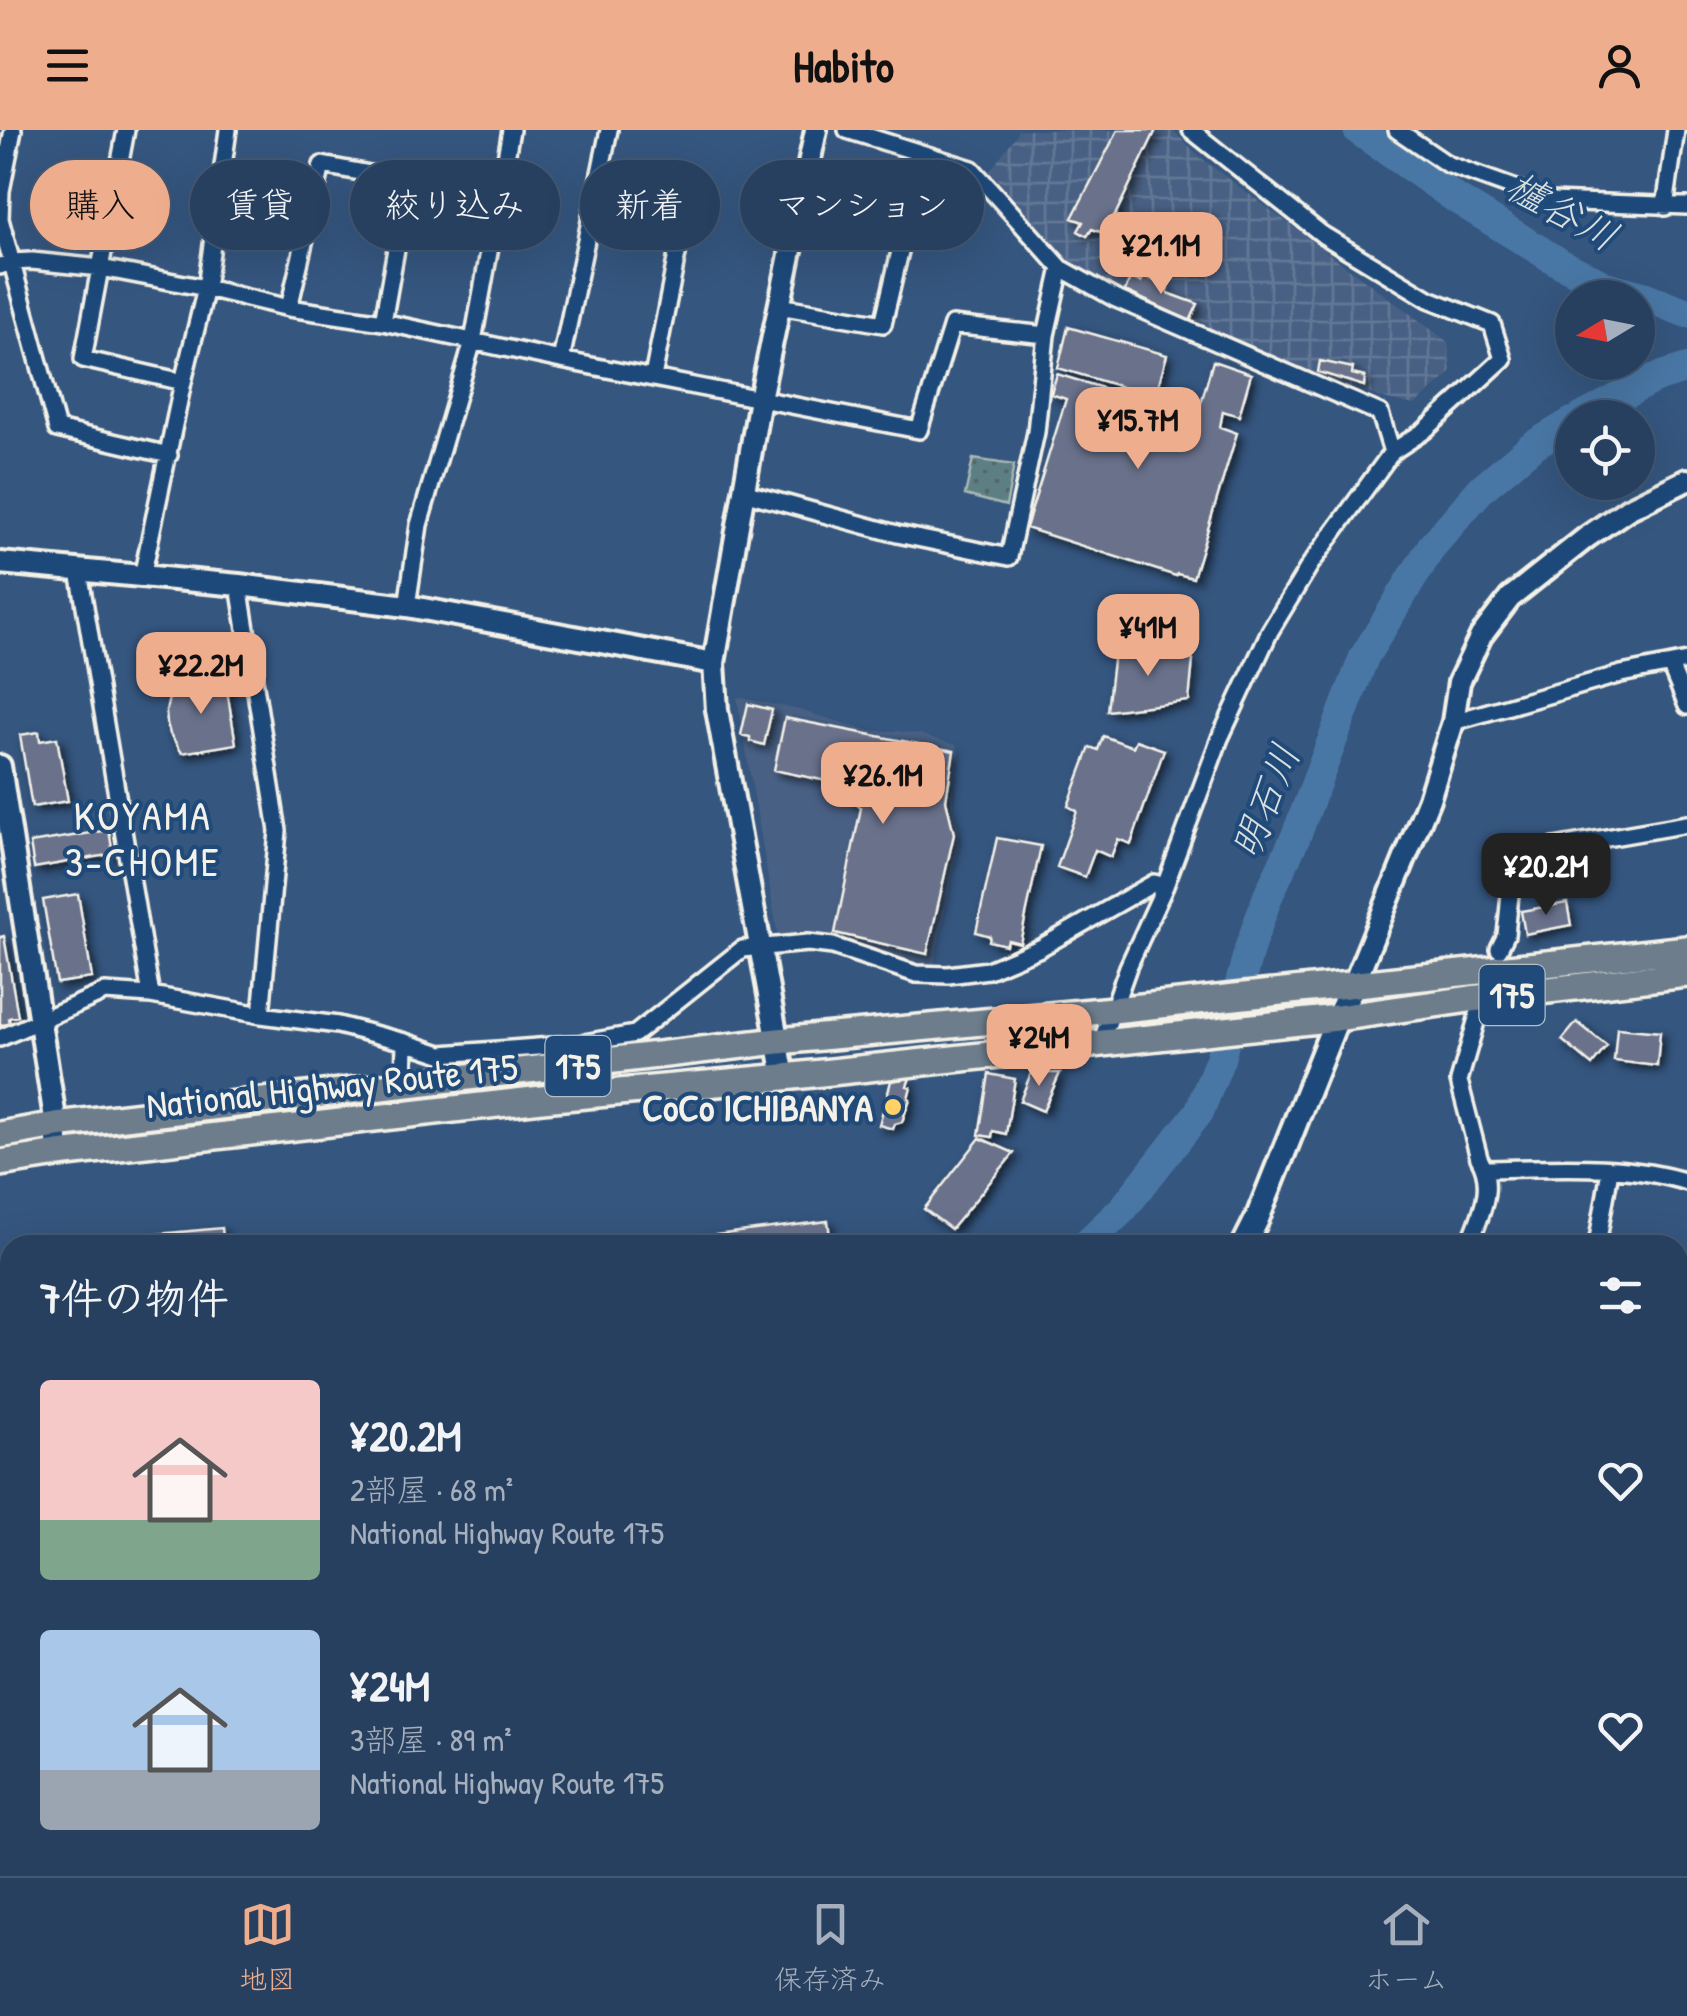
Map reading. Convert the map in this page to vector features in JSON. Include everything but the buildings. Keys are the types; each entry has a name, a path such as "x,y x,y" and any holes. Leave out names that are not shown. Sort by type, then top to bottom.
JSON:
{"highway":[{"name":"National Highway Route 175","path":"0,1135 404,1086 578,1055 1114,1010 1687,949"},
{"name":"National Highway Route 175","path":"0,1164 58,1154 523,1102 1337,1018 1687,974"}],"main road":[{"path":"1249,1235 1353,986"}],"street":[{"path":"13,130 0,191 6,264 57,429 169,455"},
{"path":"126,130 83,359 183,382"},
{"path":"142,577 206,288 228,130"},
{"path":"506,160 512,130"},
{"path":"604,160 609,130"},
{"path":"810,160 816,130"},
{"path":"846,130 972,169 1061,268 1114,298 1380,413 1392,452"},
{"path":"1101,1043 1128,966 1166,886 1220,738 1270,632 1310,565 1392,452 1424,431 1503,360 1492,324 1429,299 1323,235 1192,130"},
{"path":"1398,130 1411,135 1446,164 1550,201 1687,206"},
{"path":"1665,207 1676,130"},
{"path":"289,308 322,165 350,171"},
{"path":"383,322 396,250"},
{"path":"407,606 420,524 473,340 489,250"},
{"path":"561,360 585,250"},
{"path":"653,376 677,250"},
{"path":"784,1077 716,710 714,662 760,398 791,250"},
{"path":"779,306 883,324 900,250"},
{"path":"6,264 32,261 101,268 919,430 952,325 1046,335"},
{"path":"743,492 897,534 1008,557 1036,432 1046,335 1061,268"},
{"path":"1353,986 1428,799 1453,722 1459,682 1481,636 1510,598 1587,538 1628,509 1687,480"},
{"path":"0,563 238,585 407,606 714,662"},
{"path":"80,571 151,995"},
{"path":"238,585 278,831 261,1015"},
{"path":"1453,722 1621,674 1679,663 1687,706"},
{"path":"0,766 58,1154"},
{"path":"1498,949 1506,935 1514,854 1687,824"},
{"path":"0,1038 105,992 151,995 338,1025 441,1054 578,1055 634,1034 742,948 833,946 916,974 948,976 988,970 1040,948 1154,882 1166,886"},
{"path":"1474,1235 1487,1200 1485,1169 1459,1081 1478,1015"},
{"path":"404,1086 406,1042"},
{"path":"1485,1169 1658,1173 1687,1182"},
{"path":"1599,1235 1610,1170"}],"shaded area":[{"path":"1017,130 1172,130 1206,162 1448,342 1451,373 1415,405 1387,400 1299,369 1100,281 1064,256 990,171"},
{"path":"737,697 871,731 919,734 956,745 959,753 953,807 959,830 958,847 934,965 910,963 834,940 778,936"}],"green space":[{"path":"973,459 1014,465 1006,506 965,495"}],"waterway":[{"name":"櫨谷川","path":"1358,130 1455,198 1560,263 1605,286 1687,313"},
{"name":"明石川","path":"1614,400 1653,379 1687,368"},
{"name":"明石川","path":"1096,1235 1122,1210 1199,1112 1220,1059 1250,946 1268,896 1296,836 1364,657 1432,546 1482,488 1532,446 1555,432"}],"place":[{"name":"CoCo ICHIBANYA","path":"893,1107"}],"district":[{"name":"KOYAMA 3-CHOME","path":"143,838"}]}
